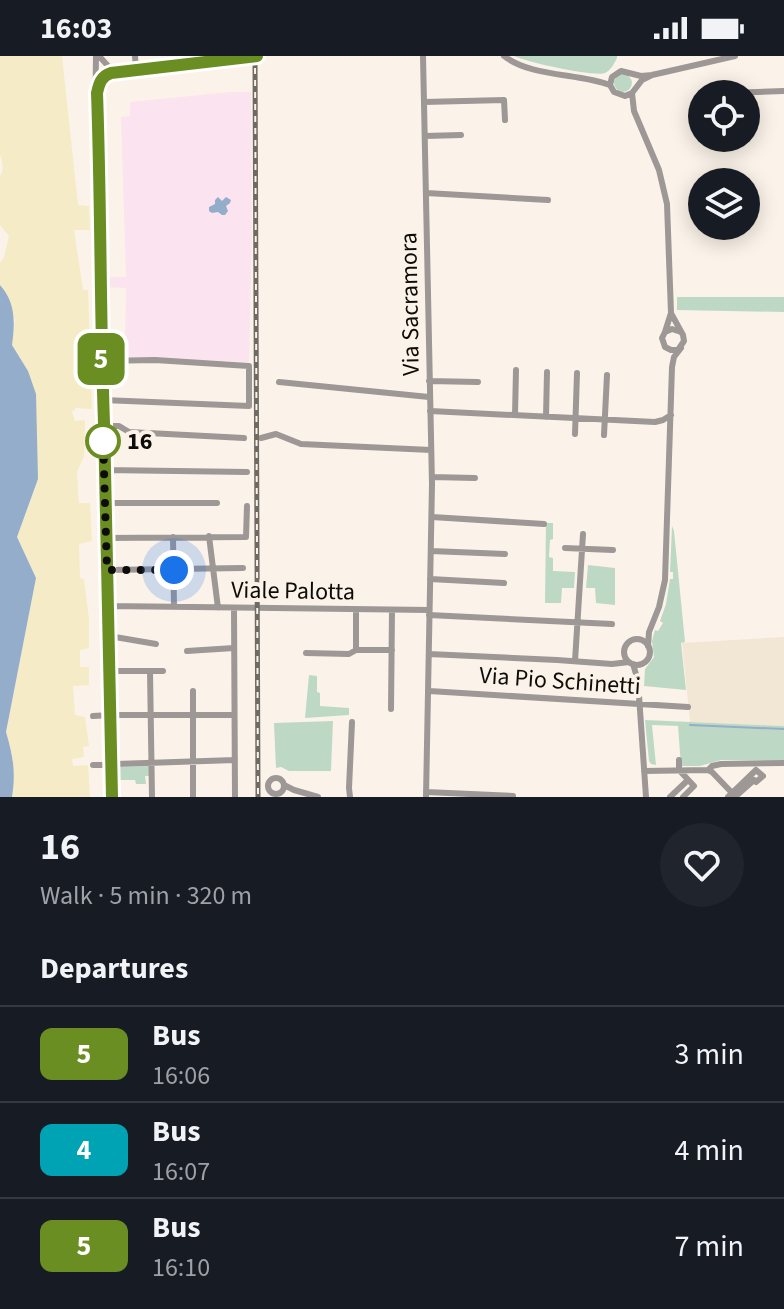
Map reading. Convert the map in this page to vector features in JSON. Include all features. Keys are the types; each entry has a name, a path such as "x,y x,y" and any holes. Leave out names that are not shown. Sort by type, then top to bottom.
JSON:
{"street":[{"path":"98,56 101,361 113,715 112,797"},
{"path":"98,56 106,70"},
{"path":"135,56 136,69"},
{"path":"96,69 98,65 106,70 121,71 188,60 256,56"},
{"name":"Via Sacramora","path":"423,56 432,477 425,795 513,796"},
{"path":"504,56 521,66 611,81"},
{"path":"611,81 621,71 652,75 735,56"},
{"path":"96,69 98,74 106,70"},
{"path":"97,93 106,70"},
{"path":"629,72 636,81 634,111 665,190 671,313 662,338 672,367"},
{"path":"617,95 625,96 652,75"},
{"path":"611,81 617,95 634,111"},
{"path":"760,92 784,91"},
{"path":"424,102 504,100 505,120"},
{"path":"425,136 461,135"},
{"path":"426,193 548,200"},
{"path":"646,796 638,681 642,664 649,656 649,632 665,580 672,367 684,341 671,313"},
{"path":"665,332 675,329 681,332"},
{"path":"665,347 671,350 681,348"},
{"path":"101,361 249,366 249,406 103,400"},
{"path":"515,415 516,370"},
{"path":"546,417 547,372"},
{"path":"575,434 577,373"},
{"path":"604,435 607,375"},
{"path":"429,381 478,382"},
{"path":"279,382 429,397"},
{"path":"430,411 655,422 670,433"},
{"path":"655,422 671,415"},
{"path":"104,426 119,426 129,432 244,438"},
{"path":"261,438 276,434 301,444 431,450"},
{"path":"105,470 247,472"},
{"path":"432,477 475,478"},
{"path":"106,503 217,503"},
{"path":"105,538 246,537 247,506"},
{"path":"432,517 544,524"},
{"path":"575,661 583,534"},
{"path":"209,536 218,608"},
{"path":"173,537 174,607"},
{"path":"565,548 613,550"},
{"path":"431,551 505,554"},
{"path":"107,570 243,568"},
{"path":"430,580 504,583"},
{"path":"430,580 481,585"},
{"name":"Viale Palotta","path":"108,606 392,610 612,624"},
{"path":"234,608 235,797"},
{"path":"356,610 356,650"},
{"path":"391,709 392,610"},
{"path":"606,663 620,659 628,644 649,632"},
{"path":"109,636 156,644"},
{"path":"637,640 648,646"},
{"path":"187,651 234,648"},
{"path":"306,653 349,654 356,650 392,650"},
{"path":"429,654 642,664"},
{"path":"624,654 638,681"},
{"path":"110,671 163,671"},
{"path":"150,671 152,797"},
{"path":"193,691 193,797"},
{"name":"Via Pio Schinetti","path":"429,691 688,707"},
{"path":"93,716 234,715"},
{"path":"348,797 352,722"},
{"path":"93,765 235,760"},
{"path":"679,760 679,770 694,786 683,797"},
{"path":"644,771 708,770 721,764 784,763"},
{"path":"708,770 733,796"},
{"path":"756,770 763,776 756,782 754,780 733,796 756,770"},
{"path":"267,797 269,781 275,778 282,780 279,792"},
{"path":"670,797 688,780"},
{"path":"268,786 272,793 301,793 318,797"}],"shaded area":[{"path":"251,92 249,362 125,357 126,288 104,287 104,277 126,277 121,117 130,116 130,102"},
{"path":"784,637 784,726 690,722 682,643"}],"green space":[{"path":"514,56 617,58 609,70 598,74"},
{"path":"619,74 627,74 632,83 630,90 619,92 614,87 614,79"},
{"path":"677,297 784,297 784,312 677,310"},
{"path":"546,523 553,523 549,557 553,558 553,571 575,572 574,588 562,588 561,603 545,603"},
{"path":"672,526 685,642 681,643 686,690 644,686 645,669 654,657 652,641 655,630 658,631 663,623 660,621 670,579 673,579 673,572 670,572"},
{"path":"588,565 615,568 615,605 596,603 595,588 586,588"},
{"path":"309,675 317,676 320,706 349,708 349,715 305,718"},
{"path":"645,720 784,726 784,760 721,760 700,766 681,766 678,726 652,725 656,765 651,764"},
{"path":"333,721 331,771 276,768 274,723"},
{"path":"149,766 146,784 136,784 135,780 116,780 116,767"}],"sand":[{"path":"0,56 62,56 78,205 89,206 90,230 74,230 83,290 88,290 92,409 76,408 72,412 75,421 85,420 84,456 77,472 79,503 90,503 92,541 79,544 80,578 84,579 89,620 89,648 80,650 80,667 89,667 89,685 73,686 75,715 85,717 89,746 83,747 84,757 72,759 73,766 88,765 90,797 12,797 13,764 6,732 36,578 17,537 38,479 28,371 12,345 15,320 0,285 0,263 9,236 0,225 0,176 3,166 0,155"}],"water":[{"path":"218,197 222,201 226,197 231,200 226,206 228,211 225,215 209,211"},
{"path":"0,285 9,299 13,314 12,345 28,371 36,394 38,479 17,537 36,578 6,732 13,764 12,797 0,797"}],"waterway":[{"path":"690,725 784,729"}],"railway":[{"path":"255,56 258,797"}],"bus line":[{"name":"5","path":"112,797 97,93 101,80 111,73 257,56"}],"place":[{"name":"16","path":"103,441"}],"route":[{"path":"103,441 103,436 107,570 174,570"}]}
